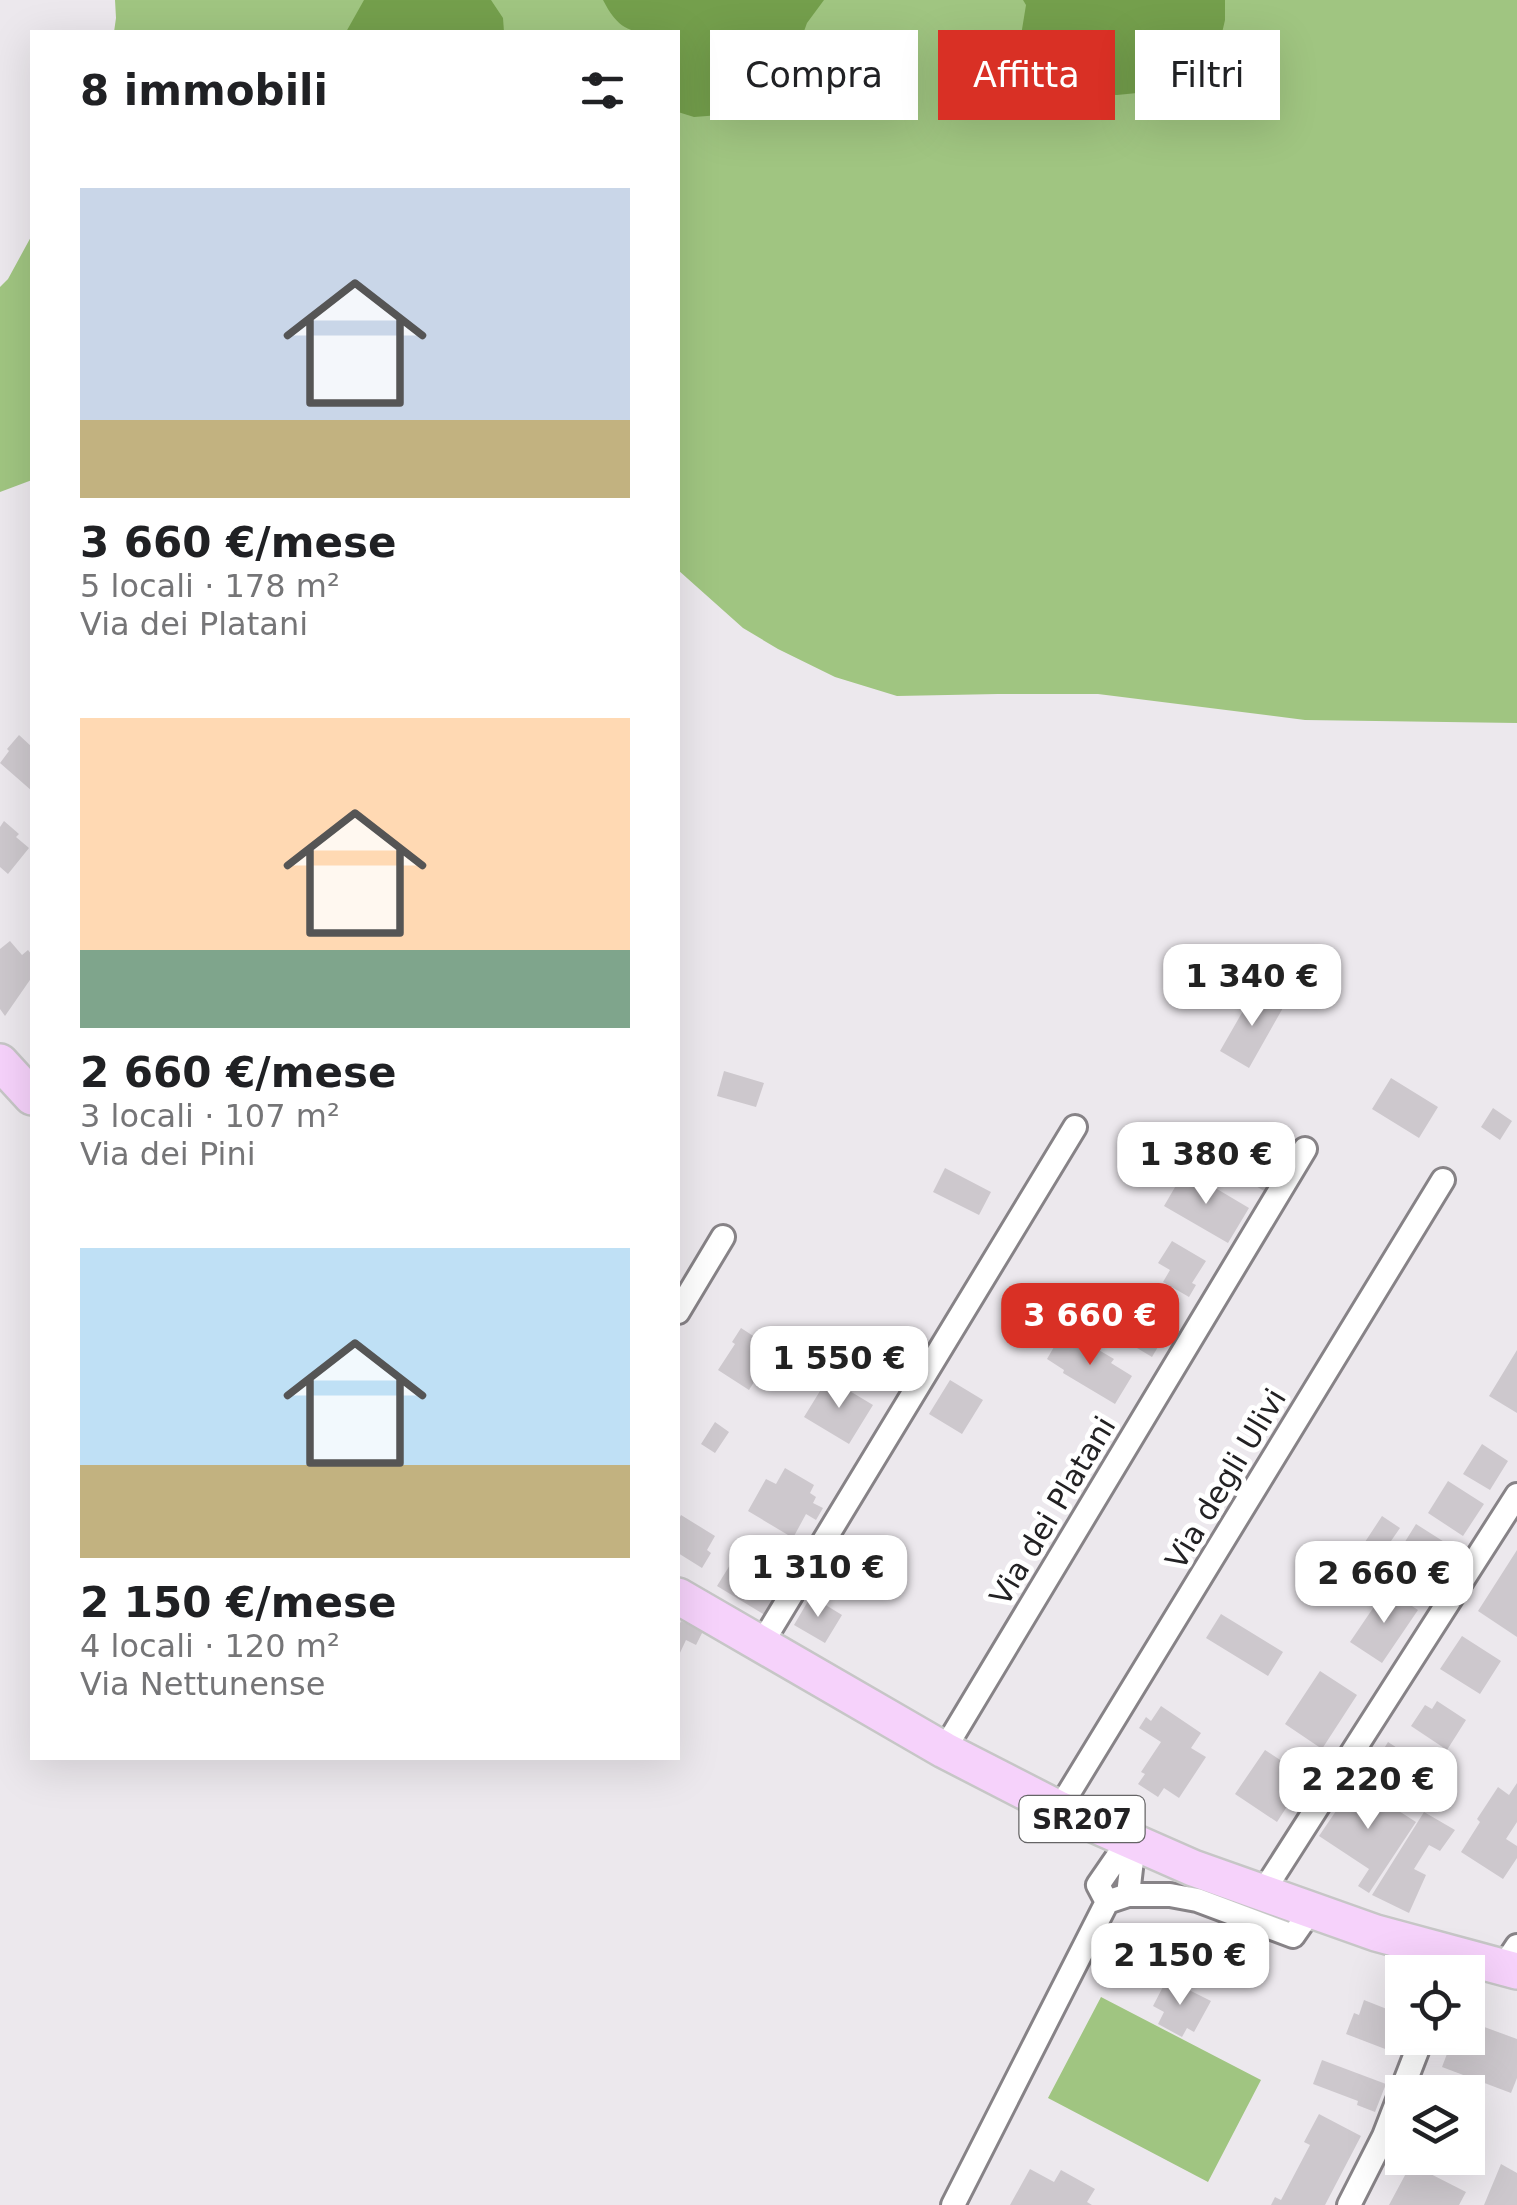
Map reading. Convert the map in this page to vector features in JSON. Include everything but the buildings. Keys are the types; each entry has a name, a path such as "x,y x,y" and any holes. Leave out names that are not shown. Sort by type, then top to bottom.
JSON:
{"main road":[{"path":"0,1062 30,1095"},
{"name":"SR207","path":"680,1597 944,1750 1060,1809 1193,1868 1428,1955"},
{"name":"SR207","path":"1485,1963 1512,1962"}],"street":[{"path":"762,1643 1075,1127"},
{"name":"Via dei Platani","path":"944,1750 1305,1149"},
{"name":"Via degli Ulivi","path":"1060,1809 1444,1180"},
{"path":"680,1309 723,1237"},
{"path":"1263,1892 1517,1495"},
{"path":"1132,1841 1098,1885 1117,1898 1170,1895 1197,1900 1292,1936 1311,1910"},
{"path":"954,2205 1117,1898"},
{"path":"1349,2205 1384,2136 1415,2055"}],"shaded area":[{"path":"115,0 1517,0 1517,723 1305,720 1098,694 897,696 835,677 778,649 743,628 680,572 680,30 114,30"},
{"path":"364,0 491,0 503,18 504,30 347,30"},
{"path":"603,0 824,0 804,30 710,30 710,116 680,113 680,30 631,30 618,21"},
{"path":"1023,0 1225,0 1225,20 1223,30 1135,30 1135,93 1115,95 1115,30 1022,30 1026,5"},
{"path":"30,239 30,481 0,492 0,287"},
{"path":"1101,1997 1261,2080 1208,2182 1048,2098"}]}
